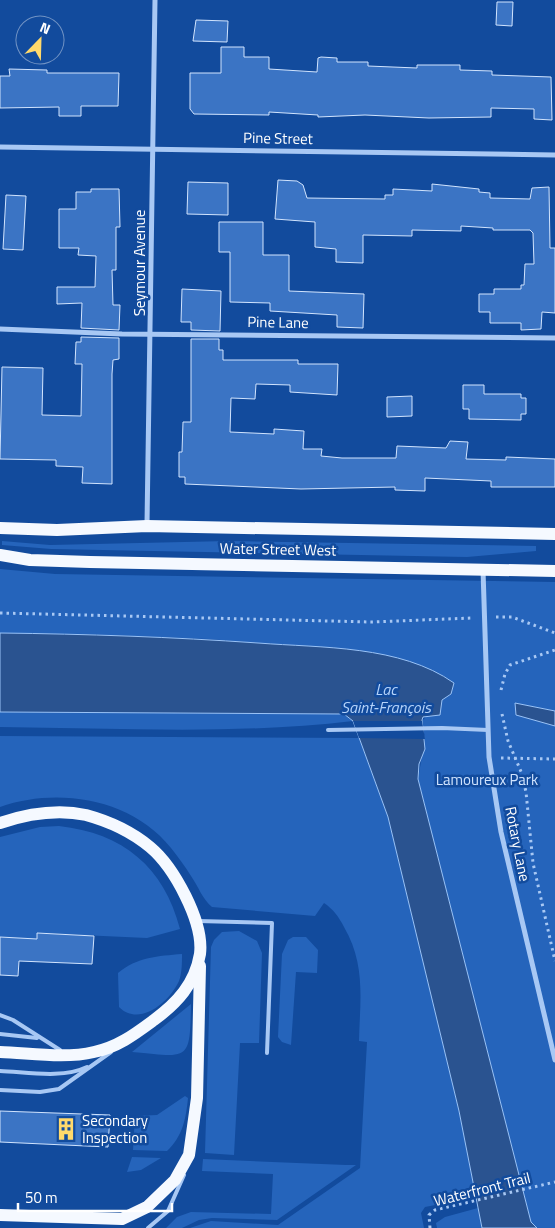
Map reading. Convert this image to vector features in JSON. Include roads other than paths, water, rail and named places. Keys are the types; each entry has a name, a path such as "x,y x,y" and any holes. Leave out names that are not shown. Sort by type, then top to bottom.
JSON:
{"main road":[{"name":"Water Street West","path":"0,528 57,530 147,526 555,534"},
{"name":"Water Street West","path":"0,555 30,560 80,562 555,571"},
{"path":"0,823 36,814 61,812 85,815 126,831 150,848 165,864 185,896 195,920 200,953 200,1040 197,1098 189,1155 175,1180 142,1211 122,1219 0,1215"},
{"path":"0,1052 75,1055 94,1053 127,1040 180,998 195,973 200,953"}],"street":[{"name":"Seymour Avenue","path":"147,526 155,0"},
{"name":"Pine Street","path":"0,147 555,154"},
{"name":"Pine Lane","path":"0,329 151,333 555,338"},
{"name":"Rotary Lane","path":"483,570 483,618 489,758 501,832 555,1060"}],"lane":[{"path":"328,730 413,728 488,730"},
{"path":"195,920 272,923 267,1053"},
{"path":"0,1015 8,1017 64,1052 75,1055"},
{"path":"0,1034 30,1036 46,1042"},
{"path":"0,1090 40,1092 59,1089 127,1040"},
{"path":"0,1071 73,1073 97,1062"},
{"path":"148,1228 161,1218 177,1194 189,1155"},
{"path":"144,1228 161,1218"}],"water":[{"name":"Lac Saint-François","path":"0,633 161,637 334,648 385,655 410,661 454,683 451,694 442,700 440,715 423,717 425,749 419,764 418,779 531,1222 537,1228 482,1228 459,1111 388,817 353,721 344,714 0,712"},
{"path":"515,703 555,711 555,726 516,715"}],"place":[{"name":"Secondary Inspection","path":"66,1129"}],"park label":[{"name":"Lamoureux Park","path":"487,779"}]}
